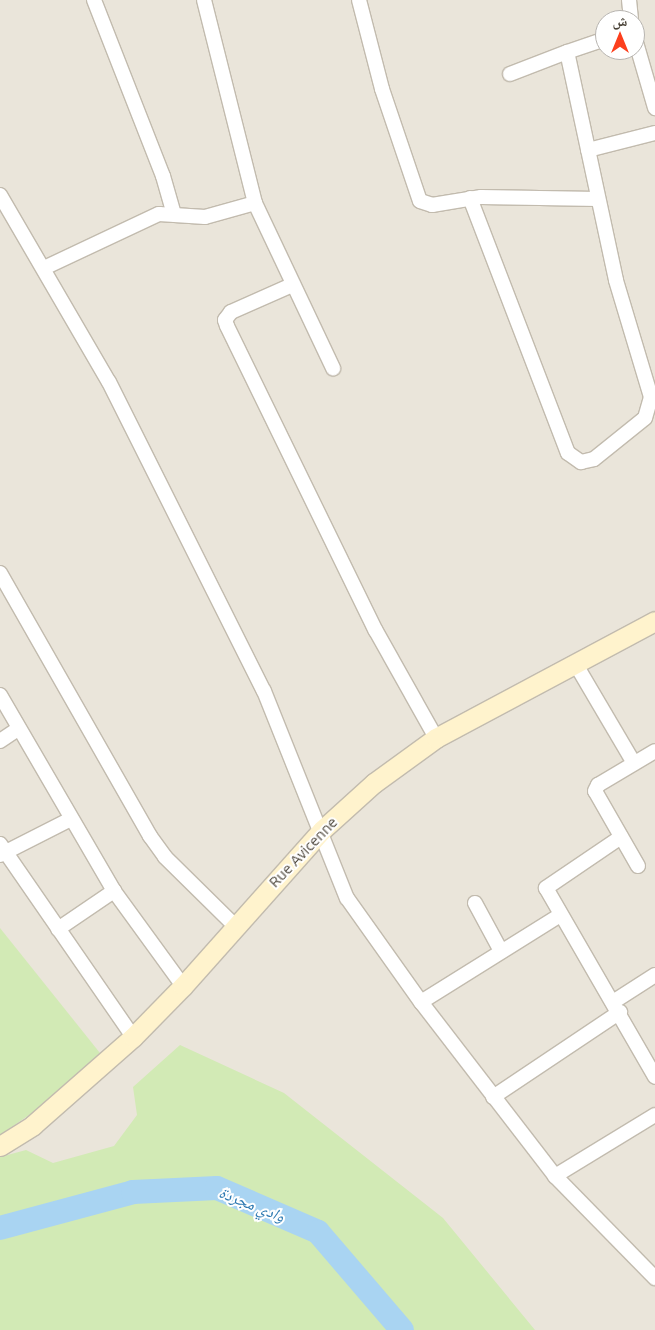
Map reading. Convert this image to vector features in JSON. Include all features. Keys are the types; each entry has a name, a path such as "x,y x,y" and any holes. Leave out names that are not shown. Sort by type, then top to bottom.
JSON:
{"street":[{"path":"94,0 163,176 174,214"},
{"path":"204,0 255,203 292,285 333,368"},
{"path":"359,0 382,89 420,201 432,205 470,198 598,199"},
{"path":"510,74 595,43"},
{"path":"470,198 568,453 581,462 594,459 646,418 651,397 616,280 568,52"},
{"path":"641,60 655,108"},
{"path":"588,150 655,133"},
{"path":"0,195 109,382 260,682 322,830 347,898 421,1002 555,1176 655,1278"},
{"path":"44,268 138,222 159,214 205,217 255,203"},
{"path":"292,285 231,312 225,320 376,631 436,738"},
{"path":"0,572 150,836 165,857 234,925"},
{"name":"Rue Avicenne","path":"0,1146 33,1125 133,1037 183,986 234,925 322,830 374,783 436,738 655,621"},
{"path":"576,663 634,763"},
{"path":"0,695 18,729 114,891 183,986"},
{"path":"0,741 18,729"},
{"path":"638,866 596,794 595,788 655,751"},
{"path":"71,819 2,850 133,1037"},
{"path":"621,837 547,886 547,892 617,1007 655,1077"},
{"path":"58,929 114,891"},
{"path":"475,903 500,951"},
{"path":"421,1002 560,915"},
{"path":"493,1097 617,1007 655,975"},
{"path":"555,1176 655,1115"}],"shaded area":[{"path":"0,0 655,0 655,1330 0,1330"}],"green space":[{"path":"0,928 100,1053 48,1102 0,1135"},
{"path":"180,1045 284,1093 443,1218 535,1330 0,1330 0,1157 26,1150 53,1163 114,1146 137,1115 133,1087"}],"waterway":[{"name":"وادي مجردة","path":"0,1228 133,1192 217,1188 318,1232 402,1330"}]}
